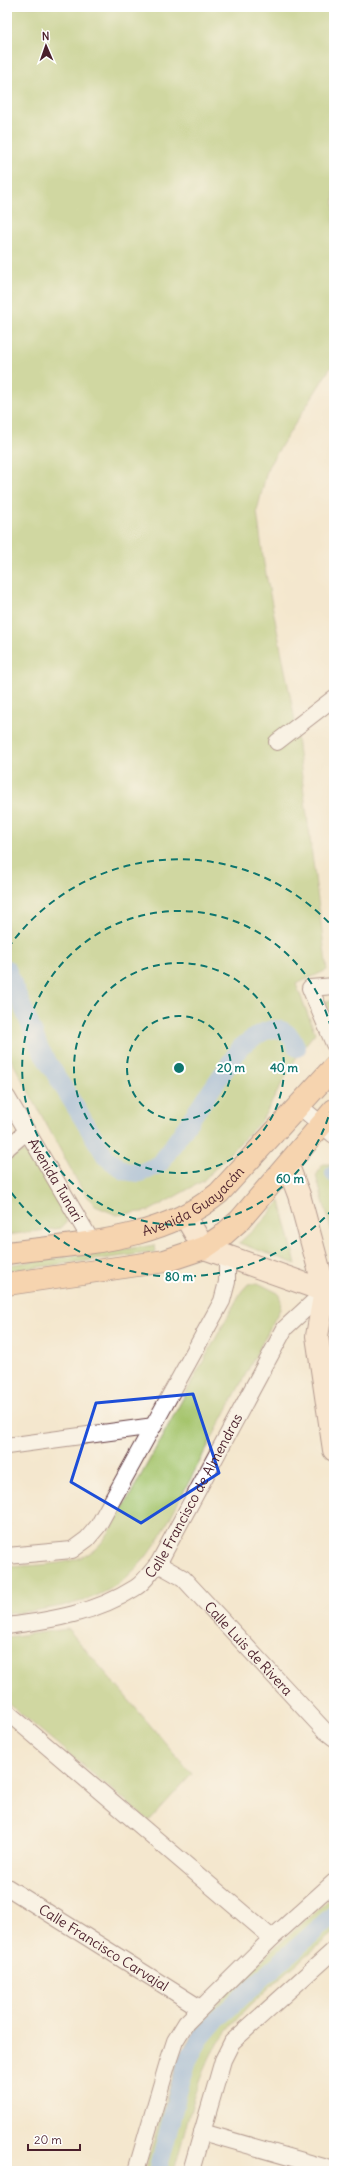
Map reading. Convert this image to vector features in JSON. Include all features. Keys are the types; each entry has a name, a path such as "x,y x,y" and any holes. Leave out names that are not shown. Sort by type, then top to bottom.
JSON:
{"main road":[{"name":"Avenida Guayacán","path":"7,1253 134,1235 169,1224 200,1208 218,1194 334,1067"},
{"path":"7,1284 165,1261 204,1248 223,1235 240,1220 288,1166 330,1123"}],"street":[{"path":"277,742 334,698"},
{"path":"334,986 310,988 334,1044"},
{"name":"Avenida Tunari","path":"7,1097 26,1132 92,1242"},
{"path":"298,1105 330,1123"},
{"path":"7,1148 26,1132"},
{"path":"288,1166 299,1195 331,1297 317,1336 334,1450"},
{"path":"185,1216 204,1248 331,1297"},
{"path":"7,1556 72,1550 87,1539 98,1526 222,1301 227,1282 226,1256"},
{"name":"Calle Francisco de Almendras","path":"7,1626 55,1620 82,1613 136,1588 158,1564 285,1328 331,1297"},
{"path":"7,1446 154,1426"},
{"name":"Calle Luis de Rivera","path":"158,1564 183,1578 325,1731 334,1738"},
{"path":"7,1712 272,1938"},
{"path":"136,2171 175,2042 186,2023 272,1938 334,1882"},
{"name":"Calle Francisco Carvajal","path":"7,1886 200,2008"},
{"path":"191,2171 223,2060 232,2042 334,1950"},
{"path":"202,2132 334,2170"}],"highlighted area":[{"path":"193,1394 219,1473 141,1523 71,1482 96,1403"}],"green space":[{"path":"7,7 334,7 334,362 268,467 257,511 264,564 294,715 327,970 296,984 315,1033 298,1054 262,1120 203,1181 149,1211 117,1215 95,1206 81,1188 7,1052"},
{"path":"334,1000 334,1021 326,1001"},
{"path":"25,1152 36,1158 67,1216 66,1223 61,1228 7,1235 7,1162 19,1153"},
{"path":"323,1164 334,1164 334,1239 316,1176"},
{"path":"280,1201 296,1264 239,1243 262,1222"},
{"path":"155,1245 156,1252 7,1271 7,1265"},
{"path":"258,1283 278,1293 281,1301 280,1309 160,1537 145,1559 129,1575 112,1588 95,1596 76,1603 7,1614 7,1567 65,1562 86,1555 94,1550 103,1541 115,1523 241,1292 248,1284"},
{"path":"68,1629 192,1774 149,1821 7,1702 7,1637"},
{"path":"334,1895 334,1932 248,2007 220,2040 210,2057 194,2099 174,2171 145,2171 176,2066 182,2052 198,2027 216,2004 237,1983"}],"waterway":[{"path":"7,969 40,1049 106,1157 124,1171 140,1173 160,1164 240,1048 255,1037 263,1032 278,1029 285,1032 297,1048"},
{"path":"158,2171 180,2085 188,2060 200,2039 218,2018 334,1914"}]}
